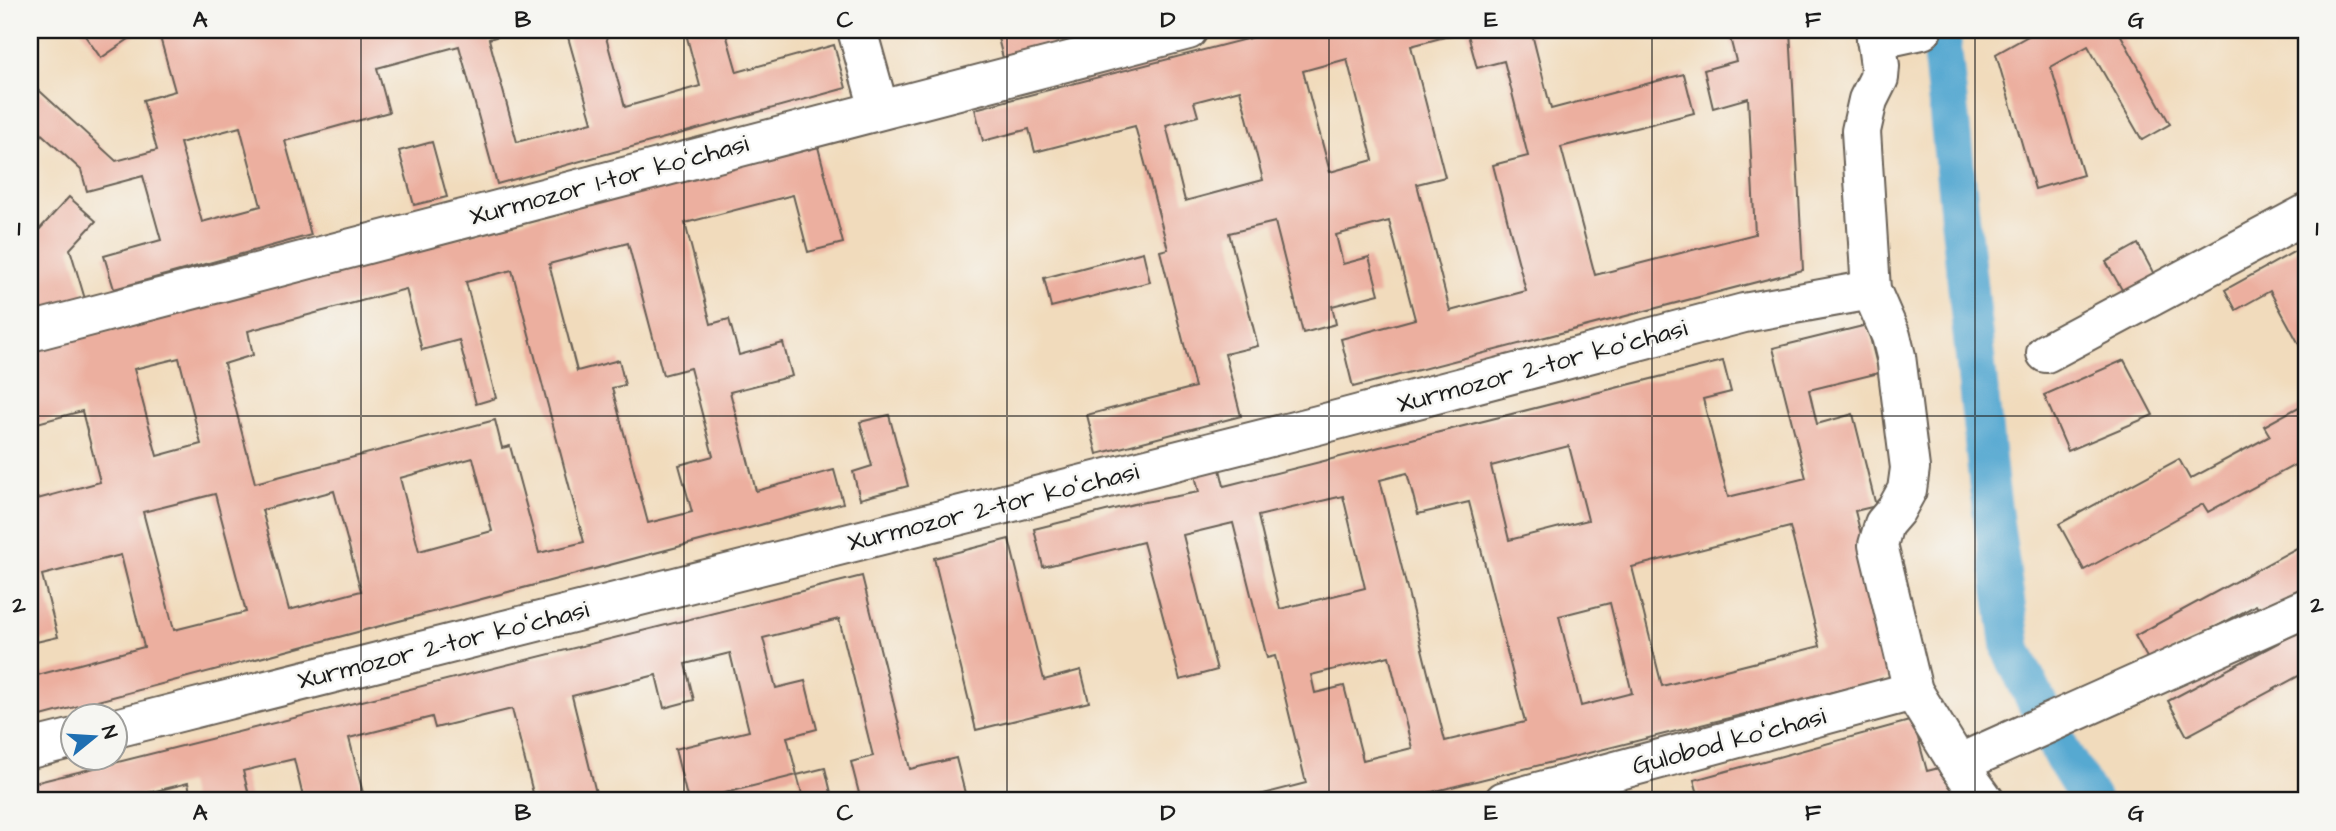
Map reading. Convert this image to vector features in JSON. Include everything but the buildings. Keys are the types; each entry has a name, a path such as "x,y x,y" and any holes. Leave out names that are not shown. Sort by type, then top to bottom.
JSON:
{"street":[{"path":"857,30 879,109"},
{"name":"Xurmozor 1-tor koʻchasi","path":"30,332 1188,30"},
{"path":"1892,34 1880,65 1879,78 1868,100 1861,131 1871,290 1891,336 1896,356 1910,468 1907,490 1884,524 1878,545 1913,691 1970,759 1985,801"},
{"path":"2046,353 2306,214"},
{"name":"Xurmozor 2-tor koʻchasi","path":"130,724 1318,425 1744,313 1871,290"},
{"path":"1970,759 2306,608"},
{"name":"Gulobod koʻchasi","path":"1504,801 1913,691"},
{"path":"30,749 60,742"}],"waterway":[{"path":"1940,30 1989,488 2012,651 2062,754 2091,801"}]}
